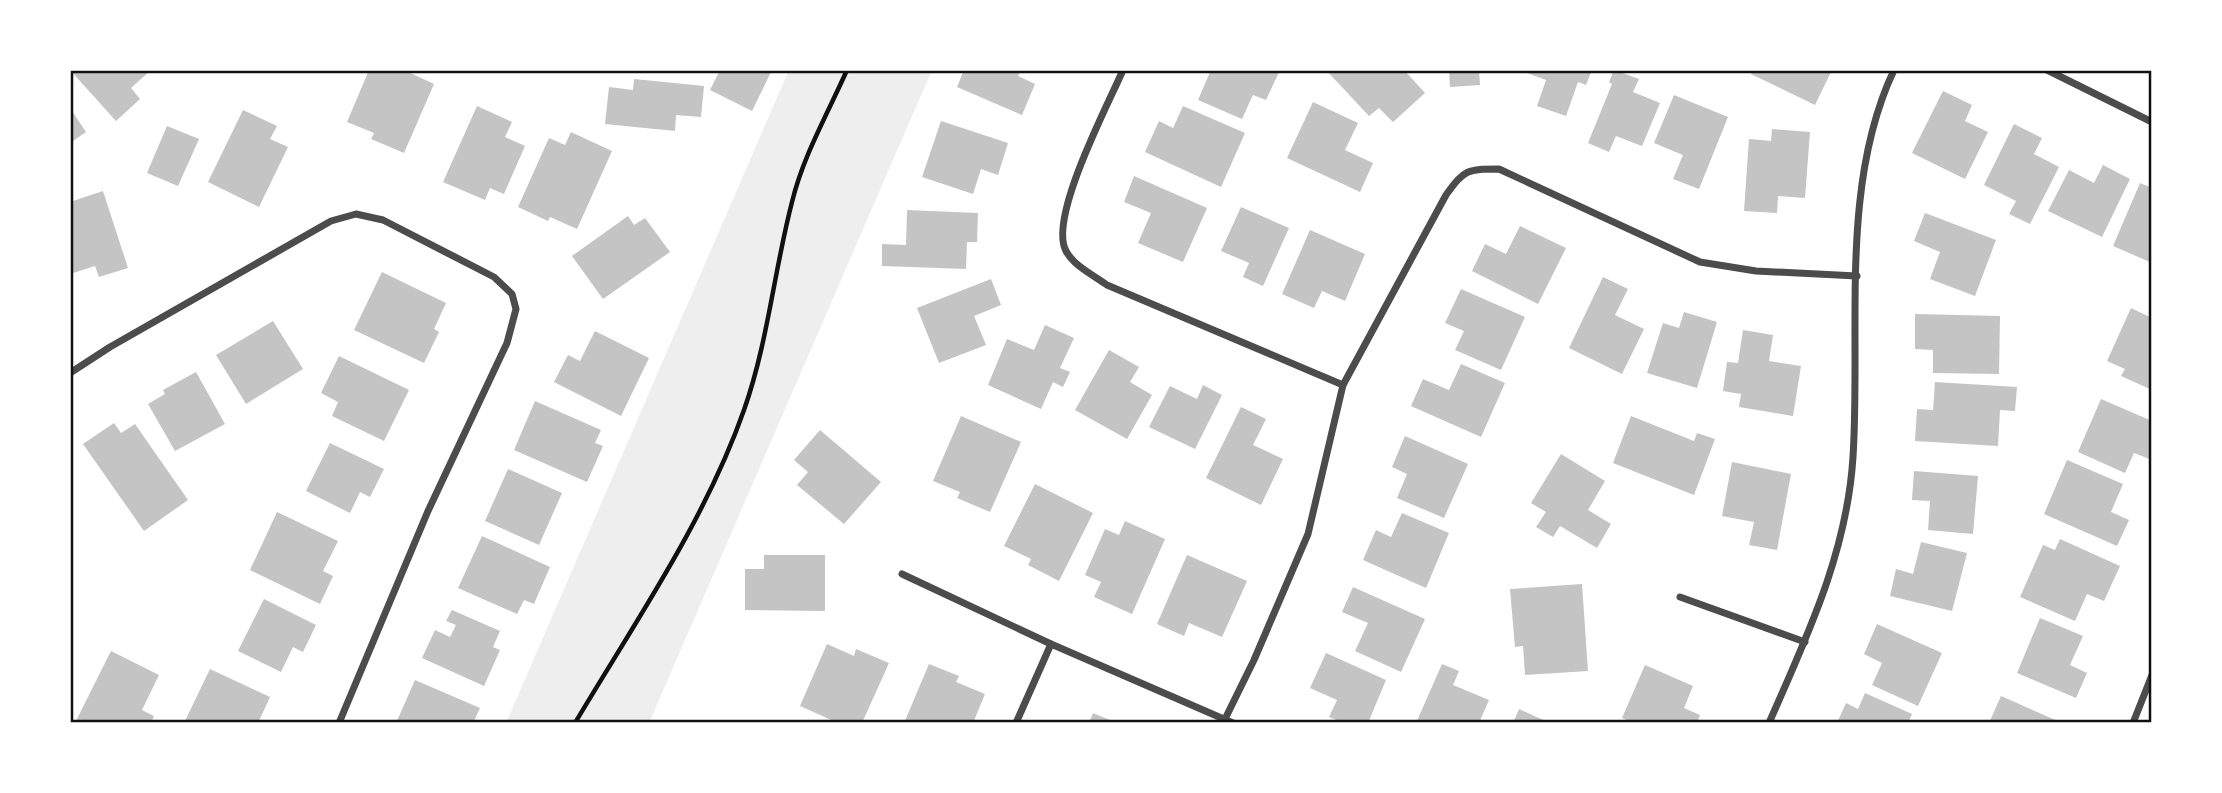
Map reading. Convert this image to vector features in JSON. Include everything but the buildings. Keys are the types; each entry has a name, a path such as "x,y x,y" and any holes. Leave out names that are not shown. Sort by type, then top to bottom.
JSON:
{"street":[{"path":"1123,70 1067,200 1061,232 1065,249 1074,261 1107,285 1343,385"},
{"path":"1769,723 1827,589 1846,515 1853,458 1861,182 1875,118 1894,70"},
{"path":"2047,70 2152,122"},
{"path":"1225,719 1254,660 1308,534 1343,385 1446,195 1458,178 1471,169 1499,169 1700,262 1756,271 1857,276"},
{"path":"70,373 110,347 331,221 356,214 383,220 494,277 512,294 516,309 507,342 429,511 339,723"},
{"path":"902,574 1233,723"},
{"path":"1680,597 1805,642"},
{"path":"1016,723 1051,643"},
{"path":"2133,723 2152,675"}],"path":[{"path":"575,723 684,540 716,478 760,359 792,201 808,156 847,70"}],"shaded area":[{"path":"789,70 932,70 649,723 506,723"}]}
